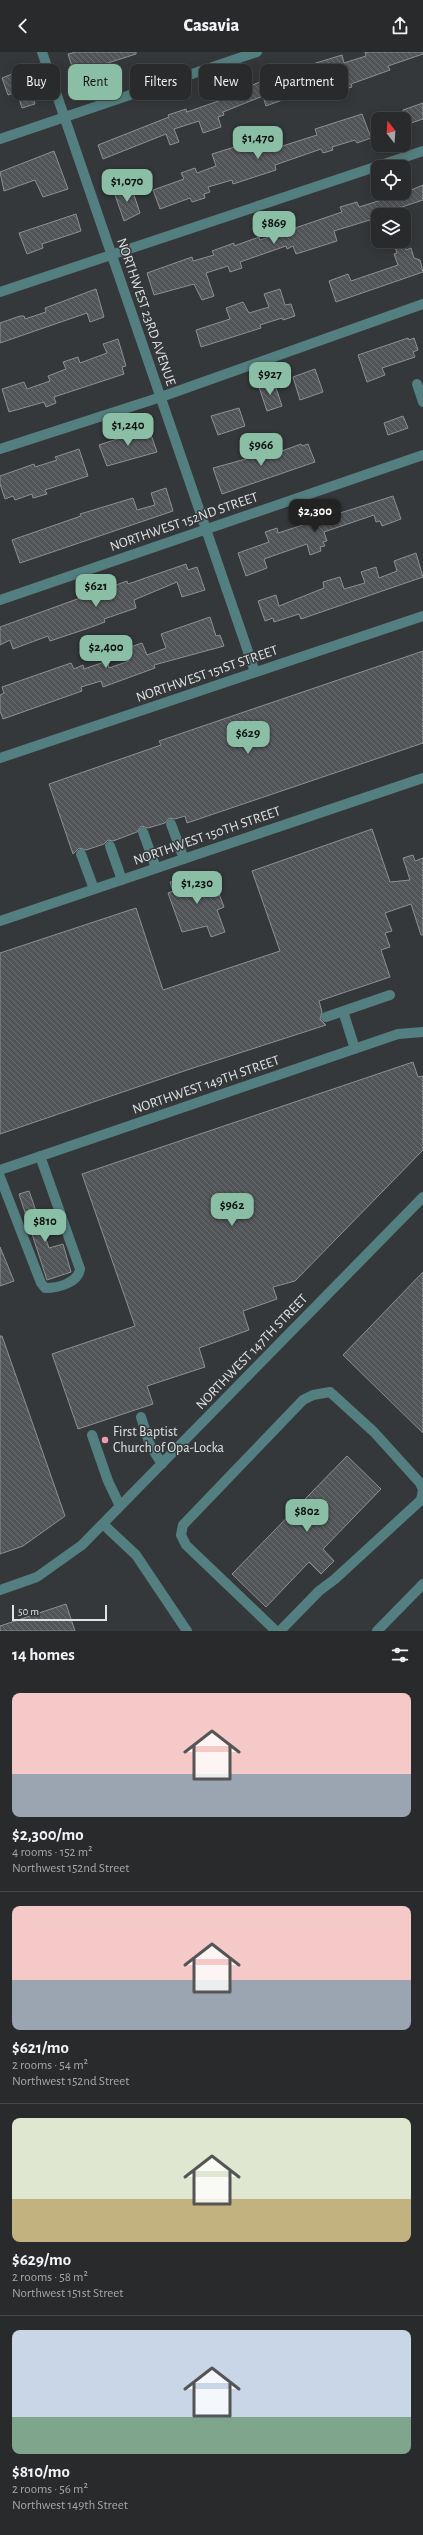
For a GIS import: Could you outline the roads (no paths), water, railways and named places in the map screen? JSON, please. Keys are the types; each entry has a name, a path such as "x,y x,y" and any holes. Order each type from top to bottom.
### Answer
{"street":[{"name":"NORTHWEST 23RD AVENUE","path":"42,52 255,672"},
{"path":"0,139 257,52"},
{"path":"0,292 111,253 423,151"},
{"path":"0,449 161,397 423,304"},
{"path":"418,384 423,402"},
{"name":"NORTHWEST 152ND STREET","path":"0,600 423,455"},
{"name":"NORTHWEST 151ST STREET","path":"0,758 423,616"},
{"name":"NORTHWEST 150TH STREET","path":"0,921 423,778"},
{"path":"171,824 184,859"},
{"path":"143,832 156,868"},
{"path":"110,846 122,880"},
{"path":"81,854 94,889"},
{"path":"326,1018 390,995"},
{"path":"343,1011 355,1049"},
{"name":"NORTHWEST 149TH STREET","path":"0,1170 398,1034 423,1032"},
{"path":"0,1177 41,1283 46,1288 50,1288 75,1280 79,1275 80,1269 40,1156"},
{"name":"NORTHWEST 147TH STREET","path":"0,1590 37,1577 82,1546 423,1197"},
{"path":"276,1631 186,1544 181,1535 183,1524 303,1400 313,1395 330,1392 374,1432 420,1483 423,1490 421,1500 335,1579 319,1591 280,1631"},
{"path":"141,1417 150,1445 162,1464"},
{"path":"92,1435 108,1482 120,1506"},
{"path":"103,1524 136,1555 186,1631"},
{"path":"377,1631 423,1584"}],"place":[{"name":"First Baptist Church of Opa-Locka","path":"105,1440"}]}
